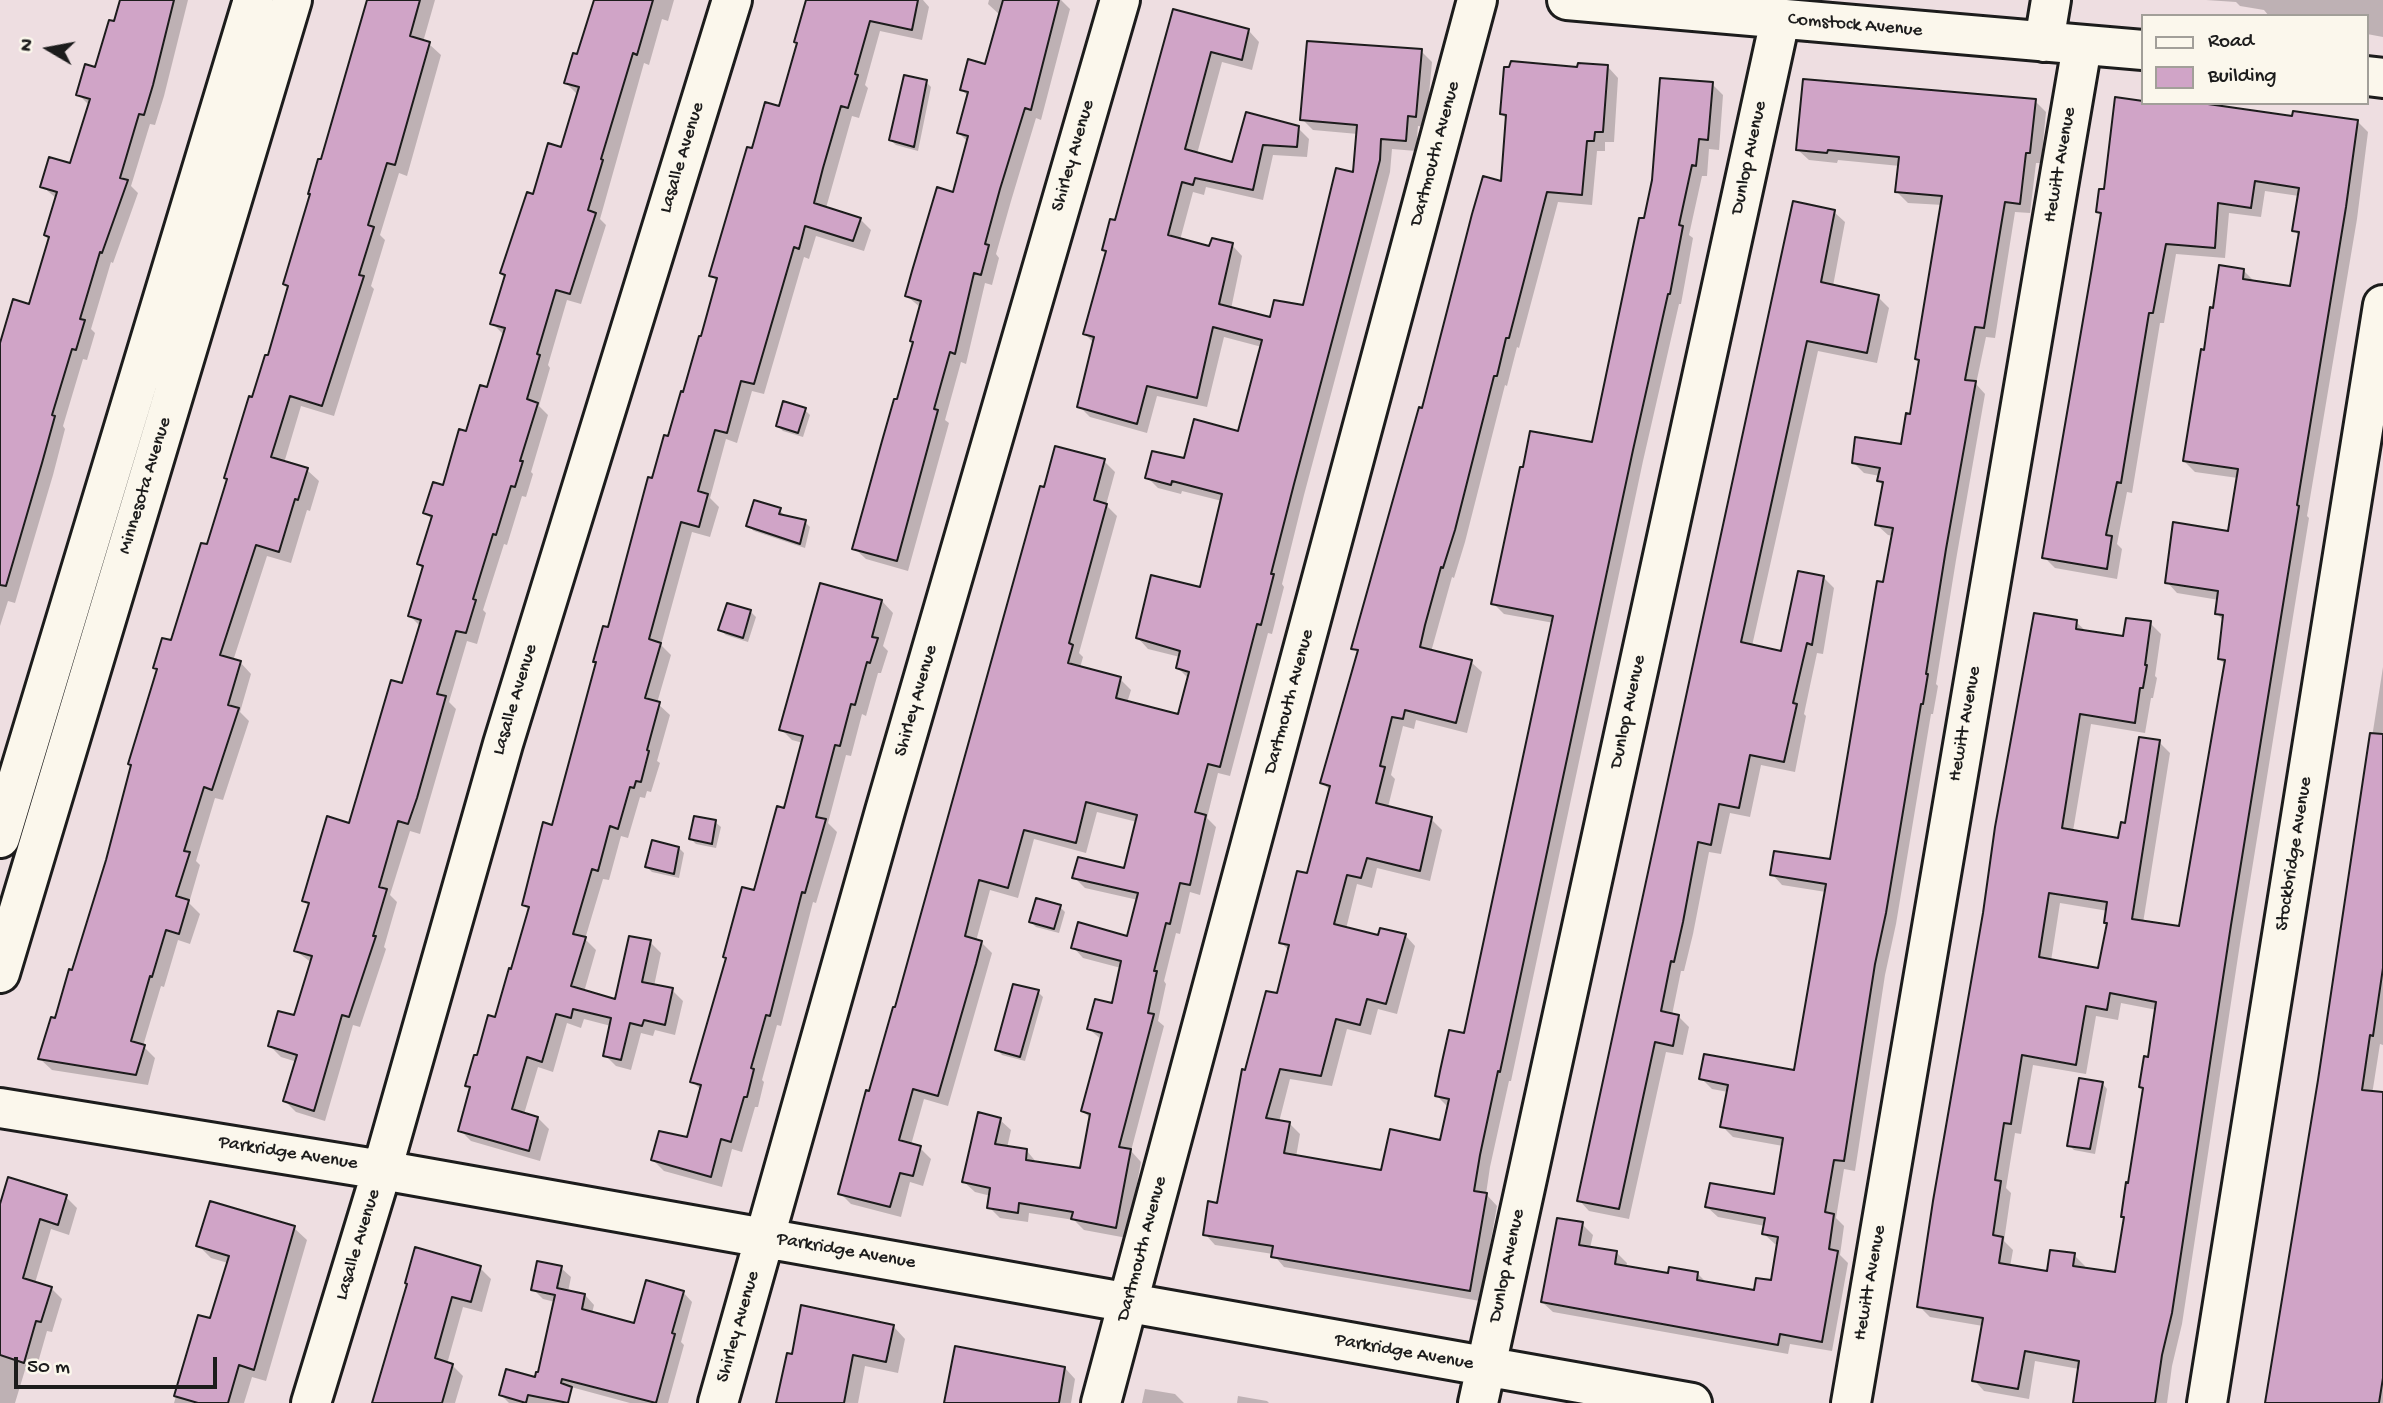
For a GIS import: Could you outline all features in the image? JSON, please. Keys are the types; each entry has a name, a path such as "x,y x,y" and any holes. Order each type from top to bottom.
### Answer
{"street":[{"name":"Minnesota Avenue","path":"0,838 253,0"},
{"name":"Minnesota Avenue","path":"0,973 292,0"},
{"name":"Lasalle Avenue","path":"312,1403 382,1170 503,744 732,0"},
{"name":"Shirley Avenue","path":"718,1403 885,811 1120,0"},
{"name":"Dartmouth Avenue","path":"1101,1403 1477,0"},
{"name":"Comstock Avenue","path":"1567,0 2142,50"},
{"path":"2044,42 2051,0"},
{"name":"Dunlop Avenue","path":"1482,1385 1780,20"},
{"name":"Hewitt Avenue","path":"1851,1403 2082,46"},
{"name":"Stockbridge Avenue","path":"2207,1403 2383,305"},
{"path":"120,445 156,456"},
{"name":"Parkridge Avenue","path":"0,1108 382,1170 1129,1303 1482,1385 1692,1403"}],"building":[{"path":"120,0 174,0 144,115 139,114 120,178 128,180 102,253 100,252 80,319 85,320 76,350 72,349 52,415 55,416 6,586 0,585 0,343 13,299 29,304 49,237 44,235 57,192 40,187 49,157 70,163 90,99 76,95 85,64 95,67 109,20 114,21"},
{"path":"367,0 420,0 410,36 430,42 395,165 387,163 368,225 374,227 359,275 364,276 322,406 290,396 271,457 308,468 298,500 295,499 279,552 256,545 220,655 241,661 228,705 239,708 212,790 204,787 184,851 190,852 176,896 189,900 179,934 166,930 152,977 150,976 131,1041 145,1045 136,1075 38,1059 51,1017 55,1018 69,969 72,970 106,860 131,765 128,764 157,669 153,668 162,638 171,640 201,543 207,544 249,396 252,397 265,355 268,355 288,286 283,284 308,194 318,159 321,159"},
{"path":"594,0 653,0 637,55 633,53 601,159 603,160 588,210 596,213 570,294 556,290 537,354 540,355 527,399 538,403 520,461 523,461 515,487 511,486 496,535 493,534 473,599 476,600 466,633 456,631 437,694 446,696 417,798 408,824 398,821 379,887 387,889 373,936 376,936 349,1017 342,1015 314,1111 283,1101 297,1055 268,1046 278,1011 294,1015 312,956 294,951 309,903 302,901 327,816 349,823 391,680 402,683 421,620 408,616 423,566 417,564 432,516 423,513 433,482 443,485 459,429 466,431 480,385 487,387 505,328 490,324 505,275 500,273 527,192 533,194 548,143 561,147 579,87 564,83 573,53 577,54"},
{"path":"806,0 918,0 912,30 870,21 848,108 841,106 823,168 814,203 861,218 853,241 805,226 799,249 794,247 754,384 741,381 727,433 715,430 698,491 708,494 699,527 681,522 649,639 661,643 645,698 660,702 641,782 636,781 634,788 630,787 618,829 610,826 598,871 592,869 573,934 586,937 571,986 615,999 629,936 651,940 642,982 673,988 665,1025 644,1020 642,1026 630,1023 621,1060 603,1056 611,1018 573,1009 571,1018 556,1014 542,1062 527,1057 512,1109 538,1117 529,1151 458,1131 470,1087 465,1086 488,1015 495,1017 509,968 511,969 529,907 522,905 543,822 552,825 596,662 593,662 603,626 608,627 648,477 652,478 664,435 668,436 701,336 717,278 709,276 747,147 752,148 765,102 779,106"},
{"path":"1003,0 1059,0 1031,110 1025,108 1000,189 985,244 989,245 981,275 974,273 955,354 950,352 934,409 938,410 897,561 852,549 894,399 897,399 913,342 910,341 921,301 905,296 912,271 937,187 953,192 968,136 957,133 968,92 960,90 968,59 985,64"},
{"path":"1173,9 1249,29 1242,60 1211,52 1185,149 1232,162 1246,112 1299,126 1297,147 1263,145 1253,190 1195,178 1193,185 1182,182 1168,235 1209,246 1212,238 1233,243 1219,304 1270,317 1274,300 1303,305 1336,168 1353,172 1357,125 1300,120 1307,41 1422,49 1416,117 1408,116 1406,141 1381,139 1380,160 1294,484 1261,625 1257,624 1220,767 1208,764 1195,812 1206,815 1190,885 1180,883 1170,924 1166,923 1154,971 1157,971 1148,1013 1154,1014 1119,1147 1131,1149 1116,1228 1071,1219 1073,1212 1019,1203 1018,1213 987,1208 990,1188 962,1182 978,1112 1001,1118 995,1144 1027,1149 1026,1160 1080,1168 1090,1114 1081,1111 1102,1033 1087,1029 1095,999 1112,1003 1121,961 1071,948 1078,922 1127,936 1138,893 1072,878 1078,857 1124,868 1137,815 1086,802 1076,843 1024,830 1008,888 979,880 965,936 982,941 938,1096 913,1089 899,1140 921,1146 913,1176 900,1173 890,1207 838,1194 866,1090 869,1091 895,1007 1040,486 1044,487 1055,446 1105,459 1094,500 1107,504 1069,643 1073,645 1068,663 1121,677 1116,698 1178,714 1189,672 1176,668 1180,651 1136,638 1151,575 1200,587 1222,494 1172,481 1171,485 1145,478 1152,451 1184,458 1194,419 1238,431 1262,340 1213,327 1197,398 1147,386 1137,424 1077,407 1094,337 1083,334 1106,251 1102,250 1110,219 1115,220"},
{"path":"1511,61 1577,67 1578,63 1608,65 1603,132 1595,132 1594,141 1587,141 1582,195 1547,192 1509,338 1506,338 1497,376 1494,376 1455,530 1443,568 1441,567 1425,625 1420,647 1472,660 1456,723 1405,710 1403,719 1392,717 1380,766 1385,767 1376,803 1432,817 1420,871 1367,858 1361,878 1347,875 1334,924 1378,935 1380,928 1406,934 1386,1004 1367,999 1360,1025 1336,1019 1321,1076 1280,1069 1266,1118 1290,1122 1284,1153 1381,1170 1390,1129 1440,1140 1449,1099 1435,1096 1440,1071 1449,1030 1464,1033 1553,616 1491,604 1520,467 1523,467 1530,431 1592,442 1639,218 1644,218 1652,180 1660,78 1713,82 1708,140 1699,139 1696,166 1692,165 1679,225 1683,226 1670,294 1633,450 1480,1155 1474,1191 1487,1193 1470,1291 1271,1257 1273,1246 1203,1235 1208,1201 1217,1203 1242,1069 1245,1070 1266,991 1277,993 1289,945 1279,943 1297,871 1307,873 1330,786 1320,783 1358,650 1351,649 1419,407 1422,408 1472,214 1483,176 1501,181 1506,115 1500,114 1504,67 1509,67"},
{"path":"904,75 927,80 914,147 889,140"},
{"path":"1803,79 2036,99 2030,153 2026,153 2020,204 2005,202 1984,328 1975,327 1965,380 1976,381 1946,549 1923,704 1875,964 1844,1161 1834,1160 1825,1212 1834,1214 1829,1249 1838,1251 1822,1342 1780,1334 1778,1345 1541,1302 1557,1218 1583,1222 1579,1245 1617,1251 1615,1264 1668,1273 1669,1267 1698,1272 1697,1280 1754,1290 1756,1278 1771,1280 1778,1237 1762,1234 1765,1218 1705,1207 1710,1183 1774,1194 1783,1138 1720,1127 1728,1085 1699,1079 1704,1054 1794,1070 1826,884 1770,875 1774,851 1830,859 1877,581 1883,582 1893,528 1875,525 1883,482 1877,481 1880,468 1852,463 1855,437 1901,444 1906,413 1910,414 1919,360 1915,359 1942,196 1895,192 1899,157 1828,150 1827,153 1796,150"},
{"path":"2115,97 2142,101 2142,105 2215,105 2292,116 2293,111 2358,120 2172,1313 2155,1403 2073,1403 2079,1361 2025,1351 2018,1389 1972,1381 1983,1318 1917,1307 1995,827 2034,613 2077,620 2076,629 2123,636 2126,618 2151,621 2147,665 2143,688 2140,688 2135,723 2080,714 2062,828 2118,838 2121,822 2125,823 2139,737 2160,740 2132,919 2179,926 2225,660 2218,659 2223,615 2215,614 2218,591 2165,583 2173,522 2228,531 2238,469 2183,461 2201,349 2204,350 2219,265 2244,269 2243,279 2290,286 2299,232 2292,231 2299,188 2255,181 2251,208 2218,203 2215,248 2166,244 2153,313 2149,313 2121,483 2117,482 2106,535 2112,536 2107,569 2042,558 2101,213 2096,212 2099,189 2104,189","holes":["2049,893 2107,902 2104,923 2107,923 2098,968 2039,957","2110,993 2156,1002 2148,1057 2144,1056 2139,1087 2143,1088 2128,1183 2126,1182 2121,1217 2124,1217 2115,1272 2073,1266 2075,1253 2050,1250 2047,1271 1999,1263 2003,1237 1993,1235 2001,1181 1995,1180 2004,1123 2011,1124 2022,1055 2076,1065 2086,1006 2107,1010"]},
{"path":"1793,201 1835,210 1821,282 1879,295 1867,353 1807,341 1741,642 1781,651 1798,571 1824,576 1812,645 1807,643 1793,703 1797,704 1784,762 1750,755 1739,808 1719,804 1711,845 1698,842 1683,922 1674,962 1671,961 1661,1011 1679,1015 1673,1046 1655,1042 1619,1209 1577,1201"},
{"path":"783,401 806,408 798,433 776,426"},
{"path":"754,500 781,508 779,514 806,520 800,544 746,526"},
{"path":"820,583 882,600 872,637 878,638 870,663 867,662 855,705 851,704 840,746 835,745 816,817 826,819 805,893 802,892 770,1016 766,1015 751,1068 754,1069 747,1097 744,1097 731,1142 721,1139 711,1177 651,1160 659,1131 687,1137 701,1085 690,1082 726,958 723,957 742,887 754,890 777,806 784,808 803,736 779,730"},
{"path":"727,603 751,610 743,638 718,630"},
{"path":"2370,733 2383,734 2383,968 2362,1090 2383,1092 2383,1378 2379,1403 2265,1403 2318,1080"},
{"path":"694,816 716,820 712,844 689,839"},
{"path":"652,840 679,847 674,874 645,867"},
{"path":"1036,898 1061,905 1054,929 1029,922"},
{"path":"1013,984 1039,990 1020,1057 995,1050"},
{"path":"2079,1078 2103,1082 2090,1149 2067,1146"},
{"path":"8,1177 67,1195 58,1225 40,1219 23,1278 52,1287 41,1322 36,1321 24,1363 0,1355 0,1204"},
{"path":"210,1201 295,1226 254,1370 239,1365 228,1403 198,1403 174,1396 198,1315 210,1318 229,1256 196,1246"},
{"path":"415,1247 481,1266 471,1302 452,1297 435,1358 453,1364 442,1403 372,1403 407,1284 405,1283"},
{"path":"537,1261 562,1266 557,1288 585,1294 582,1309 634,1323 646,1280 684,1291 656,1403 562,1379 561,1383 572,1387 568,1403 528,1395 526,1403 499,1395 506,1369 535,1377 538,1372 555,1295 531,1290"},
{"path":"801,1305 894,1325 886,1362 853,1355 844,1403 776,1403 787,1353 792,1354"},
{"path":"955,1346 1065,1367 1059,1403 944,1403"}]}
